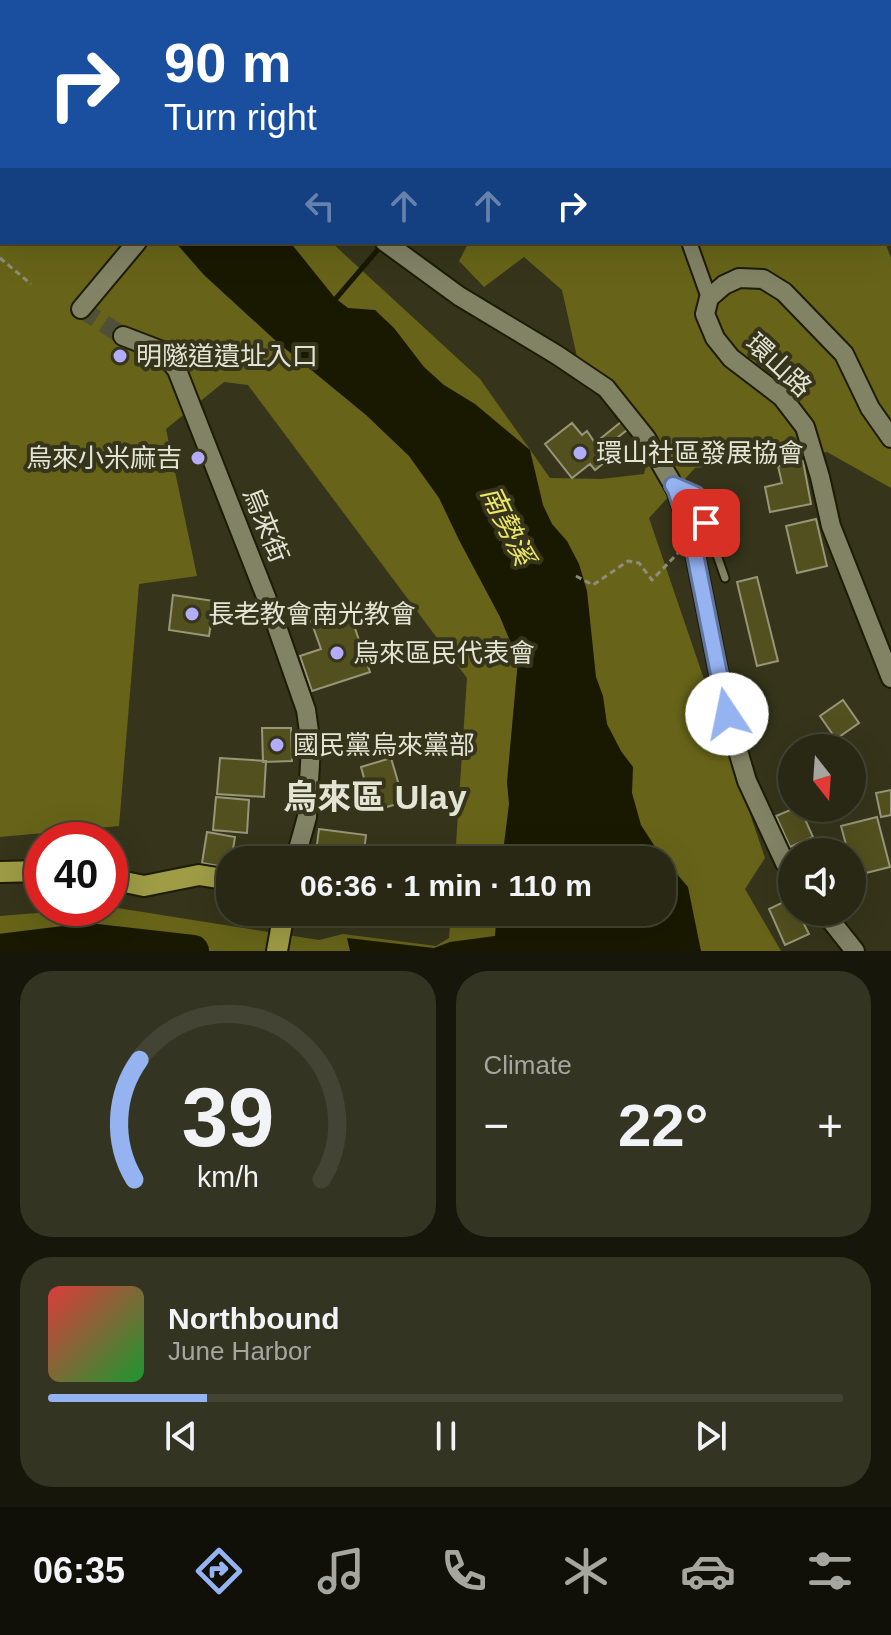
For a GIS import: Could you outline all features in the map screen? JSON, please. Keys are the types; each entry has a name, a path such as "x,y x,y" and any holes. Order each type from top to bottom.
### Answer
{"main road":[{"path":"0,872 24,871"},
{"path":"128,883 144,886 199,875 216,878"}],"street":[{"path":"81,309 135,244"},
{"path":"388,244 459,296 606,388 646,438 676,490 692,539 727,714 747,781 778,848"},
{"path":"690,244 709,298"},
{"name":"環山路","path":"891,438 870,408 844,354 784,292 763,279 739,278 724,285 709,298 705,314 715,338 731,358 782,397 805,427 831,526 891,678"},
{"name":"烏來街","path":"123,336 162,351 177,370 270,607 306,710 311,746 307,817 299,846"},
{"path":"835,926 855,951"}],"lane":[{"path":"673,485 696,495 725,578"}],"path":[{"path":"0,258 31,284"},
{"path":"576,576 593,585 628,561 639,563 652,580 692,539"},
{"path":"211,628 270,607"}],"shaded area":[{"path":"0,244 333,244 480,379 550,478 601,479 644,474 653,439 580,370 562,290 524,257 484,287 459,261 468,244 886,244 891,258 891,488 827,452 695,468 649,518 765,858 745,889 781,951 0,951 0,916 24,914 24,926 128,926 128,910 319,940 343,934 436,946 449,938 450,926 676,926 676,846 456,846 467,678 248,385 224,382 166,429 197,576 139,584 119,822 24,822 24,835 0,837"}],"water":[{"name":"南勢溪","path":"177,244 292,244 335,298 348,308 375,310 394,328 424,367 530,450 543,505 579,564 587,591 596,677 603,696 607,724 633,767 632,793 641,825 654,846 504,846 518,660 500,617 439,498 409,456 366,415 276,341 204,275"},
{"path":"676,873 688,887 701,951 350,951 347,938 434,948 450,942 495,936 496,926 676,926"}],"building":[{"name":"環山社區發展協會","path":"621,422 627,430 603,449 610,458 595,470 590,464 572,478 545,444 572,423 582,435 587,431 595,443"},
{"path":"803,461 811,504 770,512 765,487 782,483 778,466"},
{"path":"816,519 827,566 797,573 786,526"},
{"path":"757,577 778,661 757,666 737,582"},
{"name":"長老教會南光教會","path":"173,595 214,601 209,636 169,630"},
{"name":"烏來區民代表會","path":"348,608 370,672 312,691 300,656 321,649 311,621"},
{"path":"843,700 859,723 843,734 833,734 820,716"},
{"name":"國民黨烏來黨部","path":"262,728 291,728 292,761 263,762"},
{"path":"220,758 266,761 264,797 217,794"},
{"path":"391,758 404,802 373,811 361,767"},
{"path":"891,790 891,815 881,817 876,793"},
{"path":"216,797 249,800 247,833 213,830"},
{"path":"877,817 890,867 866,873 866,838 844,838 841,826"},
{"path":"779,822 806,822 813,837 811,838 786,838"},
{"path":"319,829 366,835 365,846 317,846"},
{"path":"207,832 235,837 234,846 216,846 216,866 202,863"},
{"path":"778,905 778,926 805,926 809,934 785,945 769,909"}],"waterway":[{"path":"333,302 381,246"},
{"path":"0,950 87,939 193,951"}],"tunnel":[{"path":"81,309 123,336"}],"place":[{"name":"明隧道遺址入口","path":"120,356"},
{"name":"環山社區發展協會","path":"580,453"},
{"name":"烏來小米麻吉","path":"198,458"},
{"name":"長老教會南光教會","path":"192,614"},
{"name":"烏來區民代表會","path":"337,653"},
{"name":"國民黨烏來黨部","path":"277,745"}],"district":[{"name":"烏來區 Ulay","path":"375,797"}],"route":[{"path":"706,523 696,495 673,485 692,539 727,714"}]}
